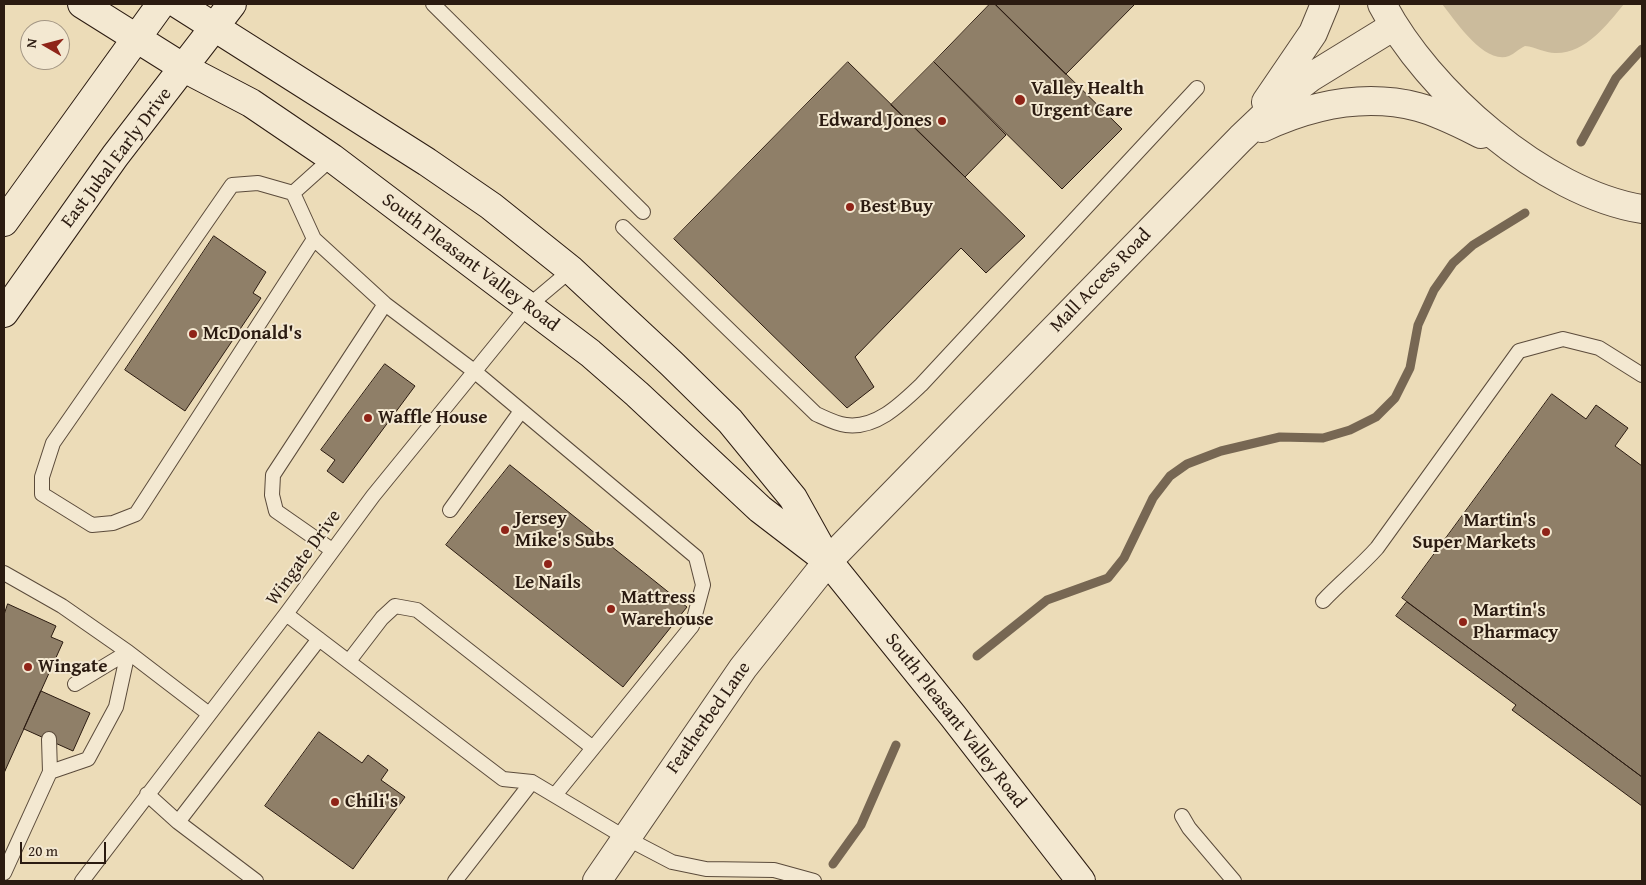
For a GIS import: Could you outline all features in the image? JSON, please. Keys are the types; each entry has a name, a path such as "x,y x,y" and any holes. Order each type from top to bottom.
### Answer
{"main road":[{"name":"South Pleasant Valley Road","path":"82,4 184,68 251,104 332,158 590,354 637,394 760,509 828,561"},
{"path":"4,222 161,4"},
{"name":"South Pleasant Valley Road","path":"178,4 216,26 491,206 571,270 730,421 793,498 828,561 953,716 1082,881"},
{"name":"East Jubal Early Drive","path":"4,313 115,156 232,4"},
{"path":"1240,138 1313,33 1325,4"},
{"name":"Mall Access Road","path":"828,561 1240,138 1280,101 1388,15 1444,88 1474,118 1513,149 1553,175 1579,188 1610,200 1642,209"},
{"path":"1240,138 1293,113 1353,101 1380,102 1420,108 1513,149"},
{"name":"Featherbed Lane","path":"597,881 743,668 828,561"}],"lane":[{"path":"433,4 642,212"},
{"path":"623,227 816,414 846,425 860,424 878,418 897,407 921,385 1197,88"},
{"path":"293,194 332,158"},
{"path":"314,238 136,514 113,523 92,525 42,494 42,477 54,443 232,185 258,183 293,194 314,238 385,304 474,371 696,558 703,586 692,626 555,795"},
{"name":"Wingate Drive","path":"82,881 286,614 332,550 474,371 527,307 571,270"},
{"path":"332,550 276,511 272,495 273,475 385,304"},
{"path":"1323,601 1345,578 1359,568 1377,548 1519,351 1563,339 1599,348 1642,375"},
{"path":"450,510 522,411"},
{"path":"4,574 62,606 128,652 209,714"},
{"path":"348,661 382,618 395,606 417,610 593,748"},
{"path":"286,614 503,779 532,782 626,838 672,862 686,866 725,870 774,870 814,881"},
{"path":"178,822 319,639"},
{"path":"75,684 128,652"},
{"path":"50,772 88,758 116,707 128,652"},
{"path":"4,873 50,772 49,739"},
{"path":"455,881 532,782"},
{"path":"147,794 178,822 256,881"},
{"path":"1182,816 1189,828 1234,881"}],"shaded area":[{"path":"1442,4 1624,4 1603,29 1576,49 1555,53 1525,46 1509,56 1499,57 1480,48 1462,30"}],"building":[{"path":"990,4 995,4 1122,129 1062,189 934,62"},
{"path":"995,4 1135,4 1066,74"},
{"name":"Best Buy","path":"848,62 1025,236 986,273 961,248 855,357 874,387 847,408 674,239"},
{"path":"934,62 1006,135 965,177 891,105"},
{"name":"McDonald's","path":"214,236 266,272 253,293 261,298 185,411 125,370"},
{"name":"Waffle House","path":"385,364 415,386 343,483 327,471 335,460 321,450"},
{"name":"Martin's Super Markets","path":"1552,394 1586,419 1596,405 1628,428 1615,446 1642,466 1642,777 1402,598"},
{"path":"510,465 687,607 623,687 446,545"},
{"path":"1407,602 1642,777 1642,806 1512,710 1516,705 1396,616"},
{"name":"Wingate","path":"8,604 56,626 51,637 63,642 4,773 4,615"},
{"path":"41,691 90,713 73,751 24,729"},
{"name":"Chili's","path":"319,732 362,763 368,755 388,770 381,780 405,797 353,869 265,806"}],"waterway":[{"path":"1581,142 1616,78 1642,49"},
{"path":"977,656 1047,600 1108,578 1124,558 1153,498 1170,476 1187,464 1221,451 1280,437 1323,438 1350,430 1376,417 1395,398 1410,368 1418,325 1434,290 1453,263 1473,245 1525,213"},
{"path":"833,864 861,825 896,745"}],"place":[{"name":"Valley Health Urgent Care","path":"1020,100"},
{"name":"Edward Jones","path":"942,121"},
{"name":"Best Buy","path":"850,207"},
{"name":"McDonald's","path":"193,334"},
{"name":"Waffle House","path":"368,418"},
{"name":"Jersey Mike's Subs","path":"505,530"},
{"name":"Martin's Super Markets","path":"1546,532"},
{"name":"Le Nails","path":"548,564"},
{"name":"Mattress Warehouse","path":"611,609"},
{"name":"Martin's Pharmacy","path":"1463,622"},
{"name":"Wingate","path":"28,667"},
{"name":"Chili's","path":"335,802"}]}
